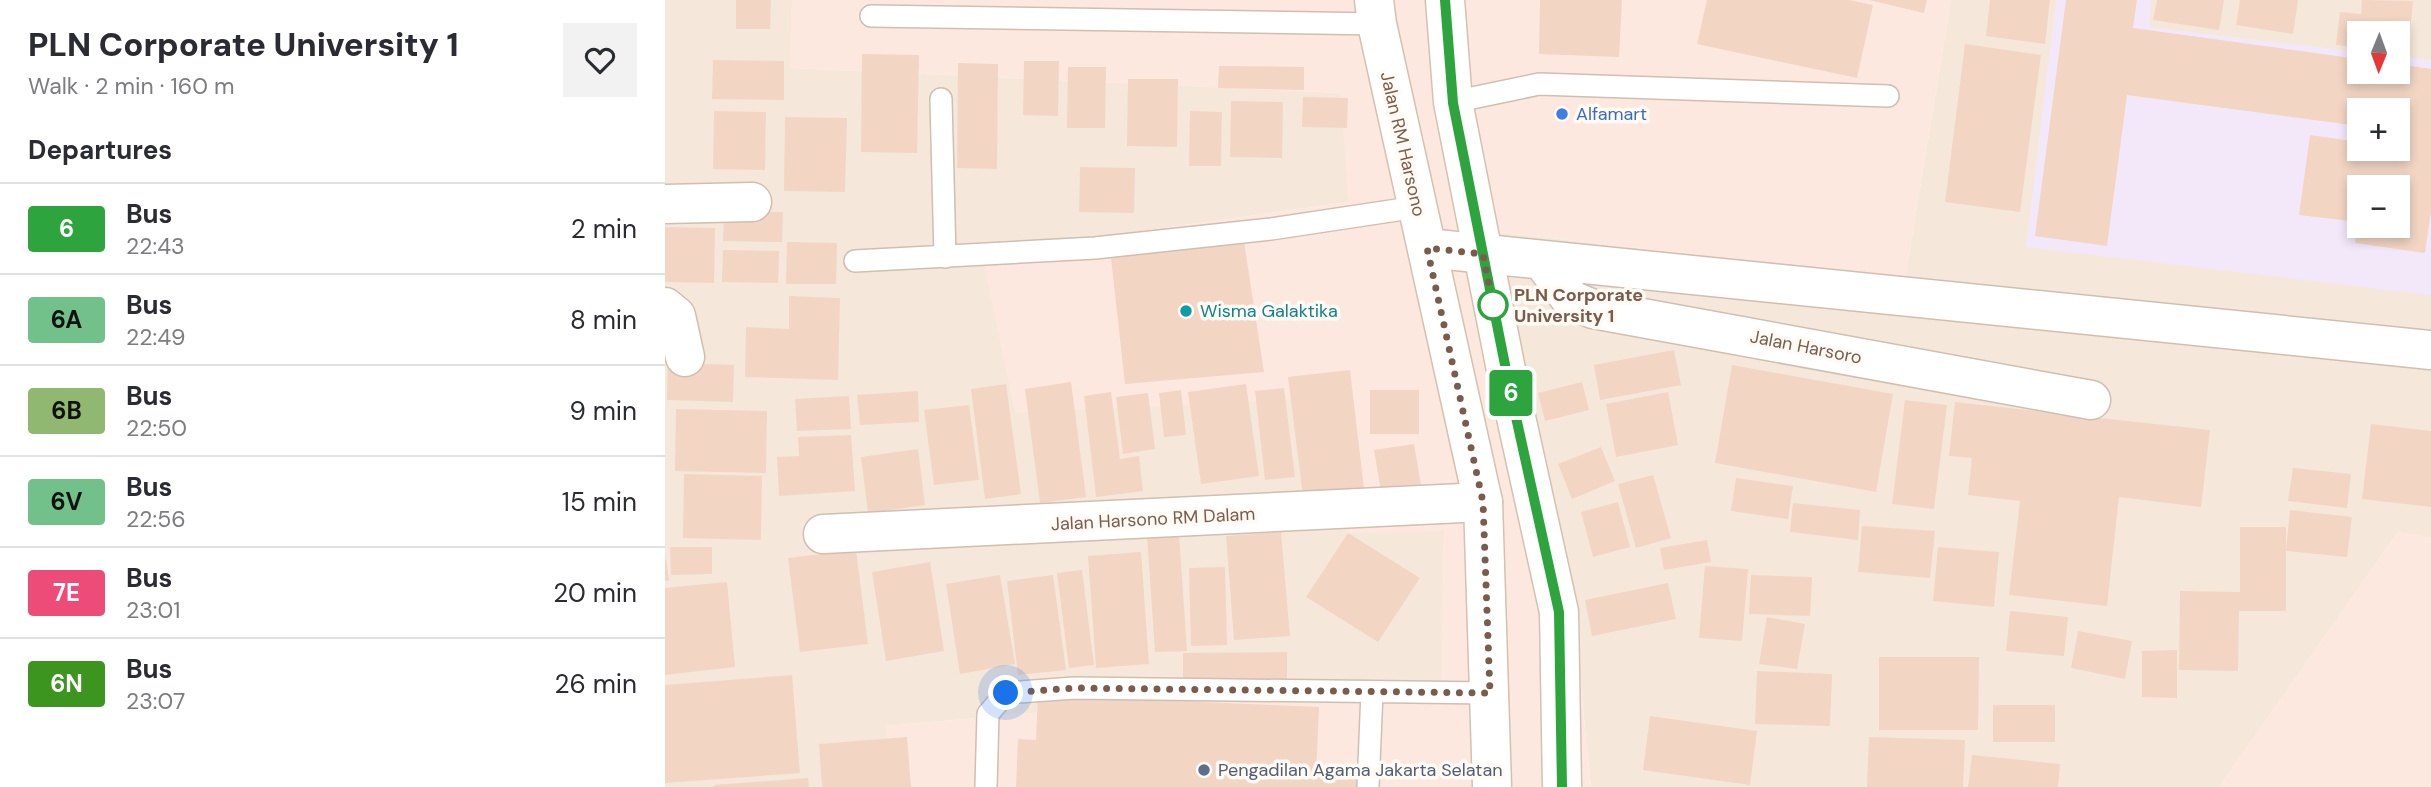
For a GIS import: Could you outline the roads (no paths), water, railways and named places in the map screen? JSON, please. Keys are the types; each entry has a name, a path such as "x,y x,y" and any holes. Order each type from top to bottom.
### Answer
{"street":[{"path":"1445,0 1453,103 1559,612 1562,787"},
{"name":"Jalan RM Harsono","path":"1375,12 1483,502 1492,787"},
{"path":"665,204 752,202"},
{"path":"1427,248 2431,350"},
{"name":"Jalan Harsoro","path":"1542,260 1571,300 1593,309 2091,400"},
{"path":"665,307 676,316 685,357"},
{"name":"Jalan Harsono RM Dalam","path":"823,534 1483,502"}],"lane":[{"path":"871,16 1375,12"},
{"path":"1453,103 1539,84 1888,96"},
{"path":"941,99 946,257"},
{"path":"855,261 1108,247 1271,229 1416,206"},
{"path":"986,787 988,714 1006,693 1074,688 1490,693"},
{"path":"1368,787 1372,692"}],"place":[{"name":"Alfamart","path":"1562,114"},
{"name":"PLN Corporate University 1","path":"1493,305"},
{"name":"Wisma Galaktika","path":"1186,311"},
{"name":"Pengadilan Agama Jakarta Selatan","path":"1204,770"}]}
